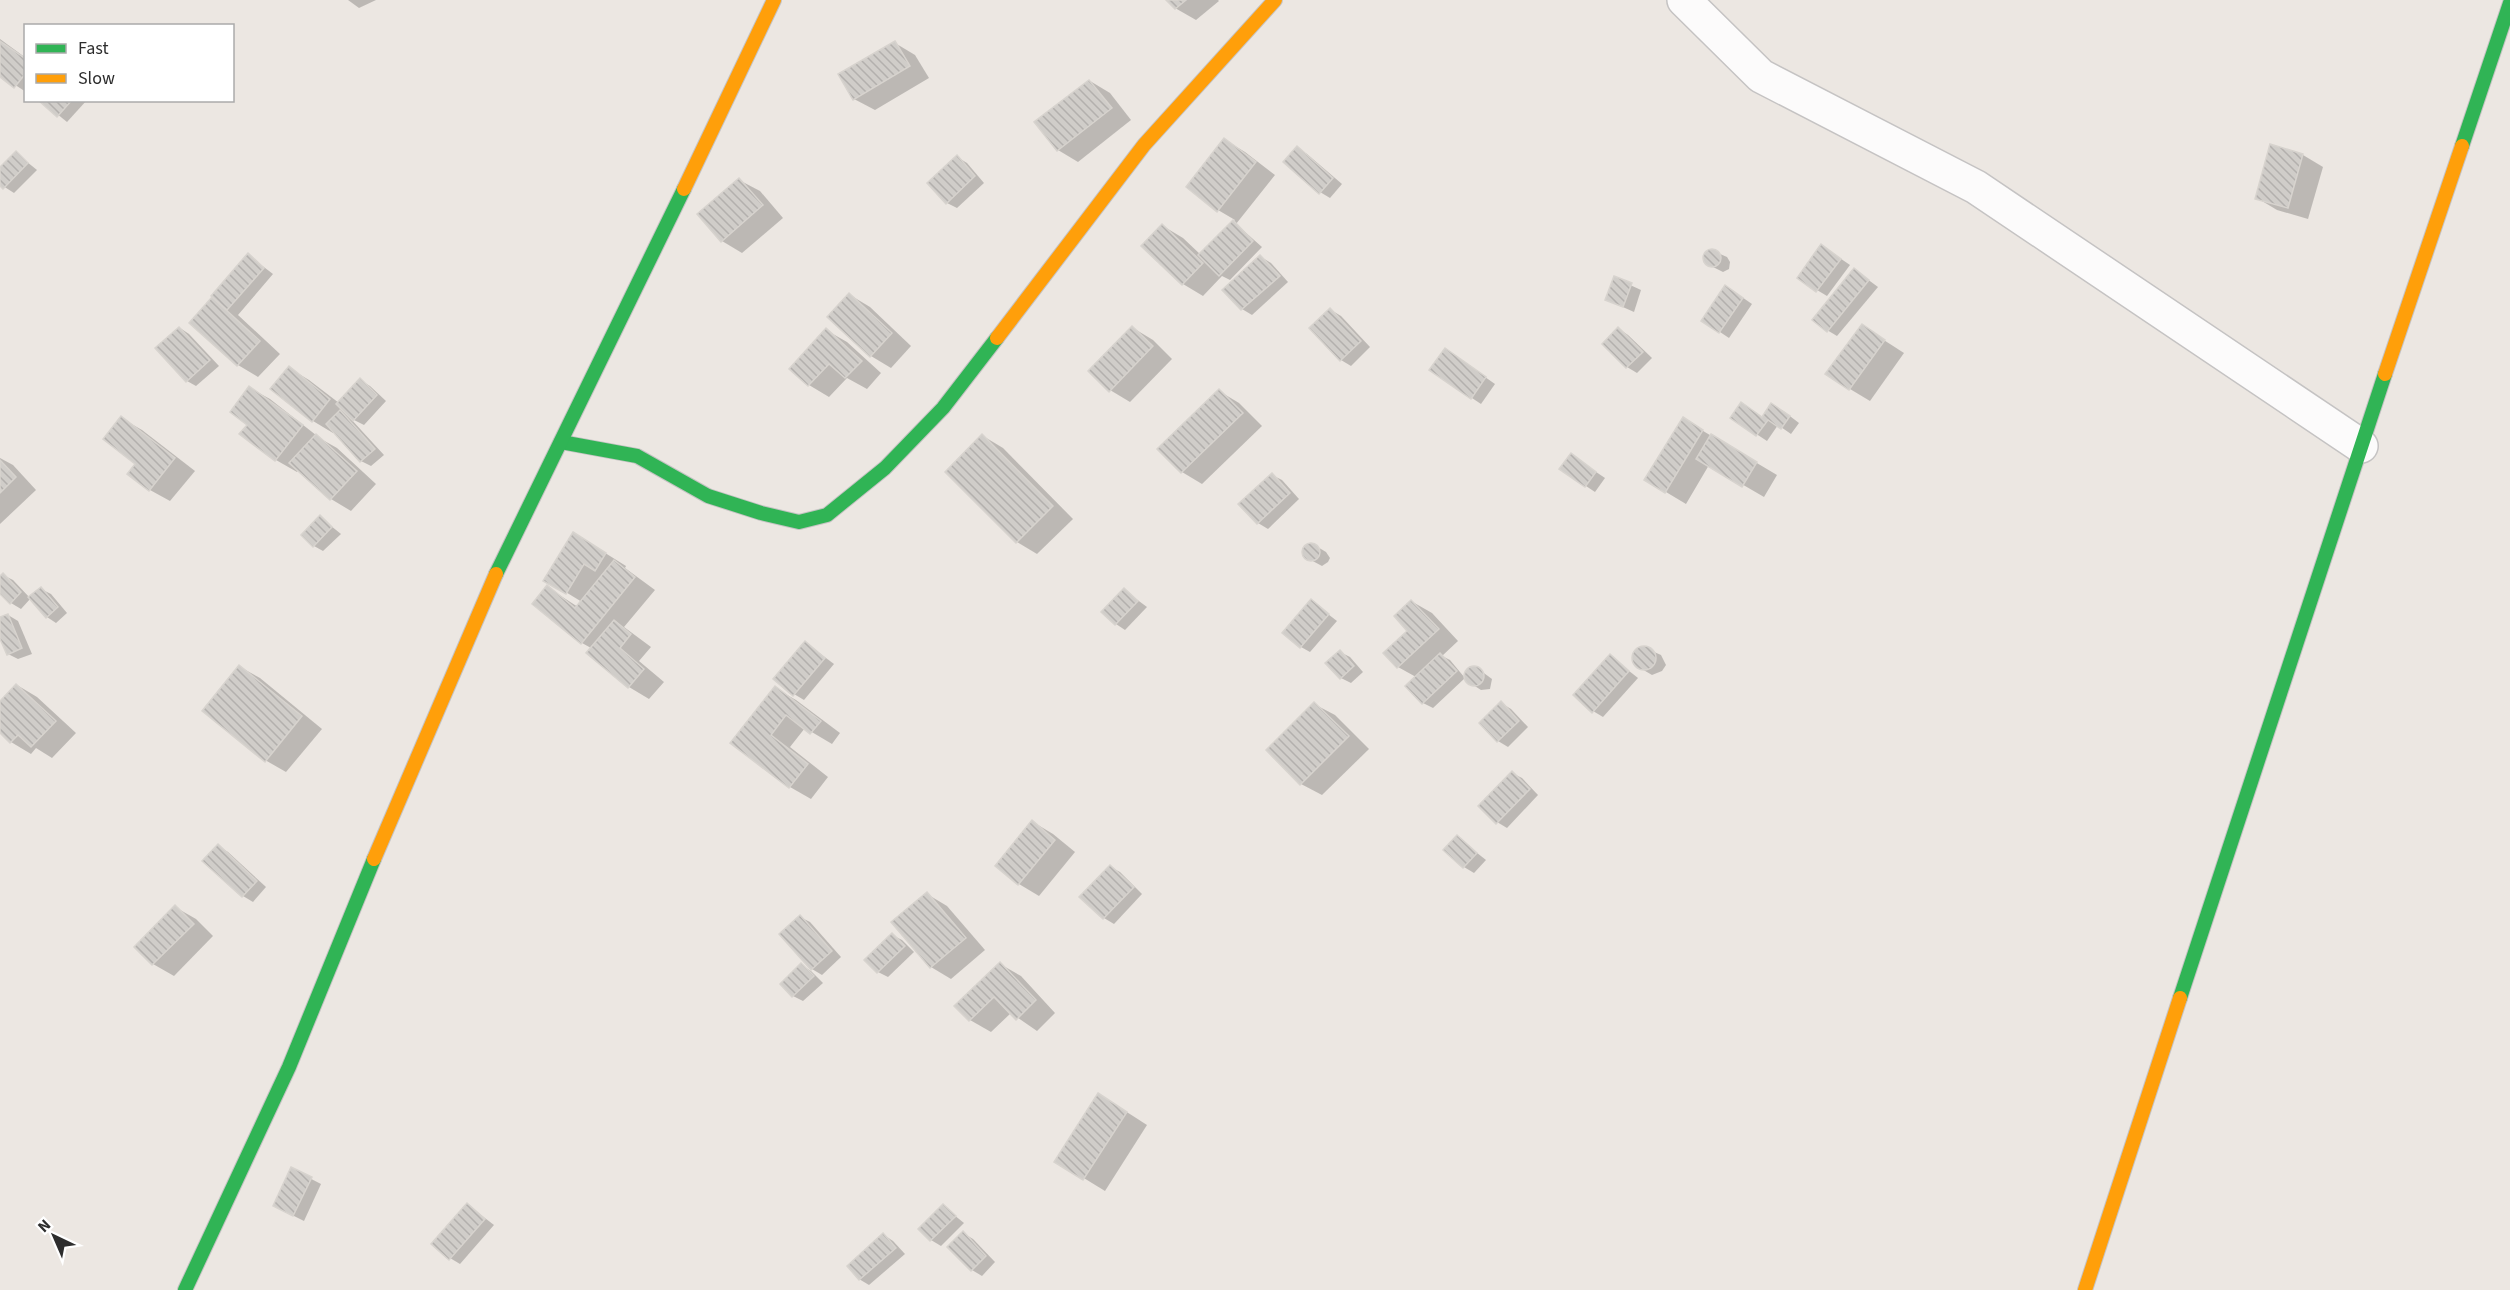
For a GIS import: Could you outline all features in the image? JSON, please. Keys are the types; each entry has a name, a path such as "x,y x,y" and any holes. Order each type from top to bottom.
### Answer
{"street":[{"path":"185,1290 289,1067 365,880 475,622 774,0"},
{"path":"561,442 637,456 708,496 761,513 799,522 827,515 885,468 943,408 1144,146 1275,0"},
{"path":"1684,0 1761,75 1976,187 2361,446"},
{"path":"2085,1290 2361,446 2510,3"}],"building":[{"path":"1166,0 1186,0 1175,9"},
{"path":"0,41 24,58 24,76 14,88 0,77"},
{"path":"895,41 910,66 853,100 838,74"},
{"path":"1089,80 1112,108 1057,151 1034,122"},
{"path":"40,102 70,102 57,117"},
{"path":"1224,138 1256,162 1217,212 1186,187"},
{"path":"2270,144 2303,154 2288,208 2255,199"},
{"path":"1297,146 1333,178 1319,194 1283,162"},
{"path":"16,151 28,163 3,189 0,186 0,167"},
{"path":"957,155 975,176 946,204 927,183"},
{"path":"739,178 763,205 721,242 697,214"},
{"path":"1233,220 1253,241 1219,276 1198,255"},
{"path":"1162,224 1203,263 1182,285 1141,246"},
{"path":"1821,244 1841,259 1816,292 1797,278"},
{"path":"1708,249 1716,249 1721,254 1719,265 1708,267 1703,262 1703,254"},
{"path":"248,253 264,268 227,310 211,296"},
{"path":"1260,255 1280,276 1241,310 1222,290"},
{"path":"1854,268 1869,280 1827,332 1812,320"},
{"path":"1614,276 1632,283 1623,307 1605,300"},
{"path":"1725,285 1743,298 1719,333 1701,321"},
{"path":"849,293 892,333 870,357 827,317"},
{"path":"212,297 260,341 237,366 189,323"},
{"path":"1330,308 1361,341 1340,361 1309,328"},
{"path":"1862,324 1885,340 1849,390 1825,374"},
{"path":"1132,326 1153,346 1109,392 1088,371"},
{"path":"179,327 210,360 186,382 155,348"},
{"path":"1618,327 1643,352 1626,368 1602,344"},
{"path":"826,328 862,361 845,378 829,364 808,386 789,369"},
{"path":"1445,348 1486,377 1471,399 1429,370"},
{"path":"289,366 330,399 312,422 270,389"},
{"path":"360,378 377,395 353,421 336,404"},
{"path":"249,386 303,425 275,461 239,434 247,425 230,412"},
{"path":"1219,389 1243,413 1181,473 1157,449"},
{"path":"1741,402 1762,417 1771,403 1790,416 1781,429 1768,420 1756,436 1730,418"},
{"path":"340,410 375,449 360,462 326,424"},
{"path":"121,416 175,458 149,491 127,474 135,464 103,439"},
{"path":"1683,417 1703,430 1665,493 1644,480"},
{"path":"316,434 357,471 330,500 289,463"},
{"path":"982,434 1053,506 1016,543 945,472"},
{"path":"1711,434 1757,462 1742,487 1696,459"},
{"path":"1571,453 1596,472 1585,487 1559,469"},
{"path":"0,460 16,477 0,493"},
{"path":"1272,473 1290,493 1257,524 1238,504"},
{"path":"320,515 332,527 313,547 301,535"},
{"path":"573,532 606,553 595,571 584,564 566,594 543,581"},
{"path":"1311,543 1317,546 1320,552 1317,558 1311,561 1305,558 1302,552 1305,546"},
{"path":"614,560 635,577 581,644 532,604 547,585 575,608"},
{"path":"3,573 21,592 10,604 0,594 0,576"},
{"path":"41,587 58,607 46,618 28,597"},
{"path":"1124,588 1138,601 1115,625 1101,612"},
{"path":"1311,599 1329,614 1300,648 1282,633"},
{"path":"1411,600 1439,629 1397,668 1383,653 1407,631 1394,616"},
{"path":"8,614 22,648 7,655 0,639 0,617"},
{"path":"614,620 631,634 620,648 644,669 628,688 586,653"},
{"path":"805,641 825,658 793,696 773,679"},
{"path":"1644,646 1653,649 1656,658 1653,667 1644,670 1635,667 1632,658 1635,649"},
{"path":"1340,650 1354,666 1340,679 1325,663"},
{"path":"1440,653 1457,671 1422,704 1405,686"},
{"path":"1610,654 1629,671 1592,713 1573,695"},
{"path":"239,665 302,716 265,762 202,711"},
{"path":"1474,666 1481,669 1484,676 1481,683 1474,686 1467,683 1464,676 1467,669"},
{"path":"16,684 56,721 31,747 18,735 10,743 0,733 0,701"},
{"path":"775,686 821,721 810,734 786,715 771,735 808,764 789,788 730,743"},
{"path":"1501,701 1519,721 1497,742 1479,723"},
{"path":"1314,702 1349,736 1300,785 1266,750"},
{"path":"1512,771 1530,789 1496,824 1478,806"},
{"path":"1032,820 1055,840 1018,885 995,866"},
{"path":"1457,835 1477,853 1463,868 1443,850"},
{"path":"218,844 257,881 242,897 202,861"},
{"path":"1110,865 1134,887 1103,919 1079,897"},
{"path":"927,892 966,938 930,968 891,922"},
{"path":"175,905 194,924 152,965 134,947"},
{"path":"800,915 832,951 811,970 779,934"},
{"path":"892,933 905,946 877,973 864,960"},
{"path":"1000,962 1036,1000 1016,1020 994,997 969,1021 954,1006"},
{"path":"801,963 814,976 792,997 780,984"},
{"path":"1098,1093 1127,1112 1083,1180 1054,1162"},
{"path":"291,1167 312,1177 293,1216 273,1206"},
{"path":"467,1203 485,1219 449,1260 431,1244"},
{"path":"943,1204 956,1216 930,1241 918,1229"},
{"path":"963,1231 986,1256 971,1271 947,1247"},
{"path":"883,1233 896,1248 859,1280 847,1266"}],"traffic: fast":[{"path":"2462,146 2510,3"},
{"path":"496,574 684,189"},
{"path":"561,442 637,456 708,496 799,522 827,515 885,468 943,408 997,338"},
{"path":"2180,998 2385,374"},
{"path":"185,1290 289,1067 374,859"}],"traffic: slow":[{"path":"684,189 774,0"},
{"path":"997,338 1144,145 1275,0"},
{"path":"2385,374 2462,146"},
{"path":"374,859 496,574"},
{"path":"2085,1290 2180,998"}]}
